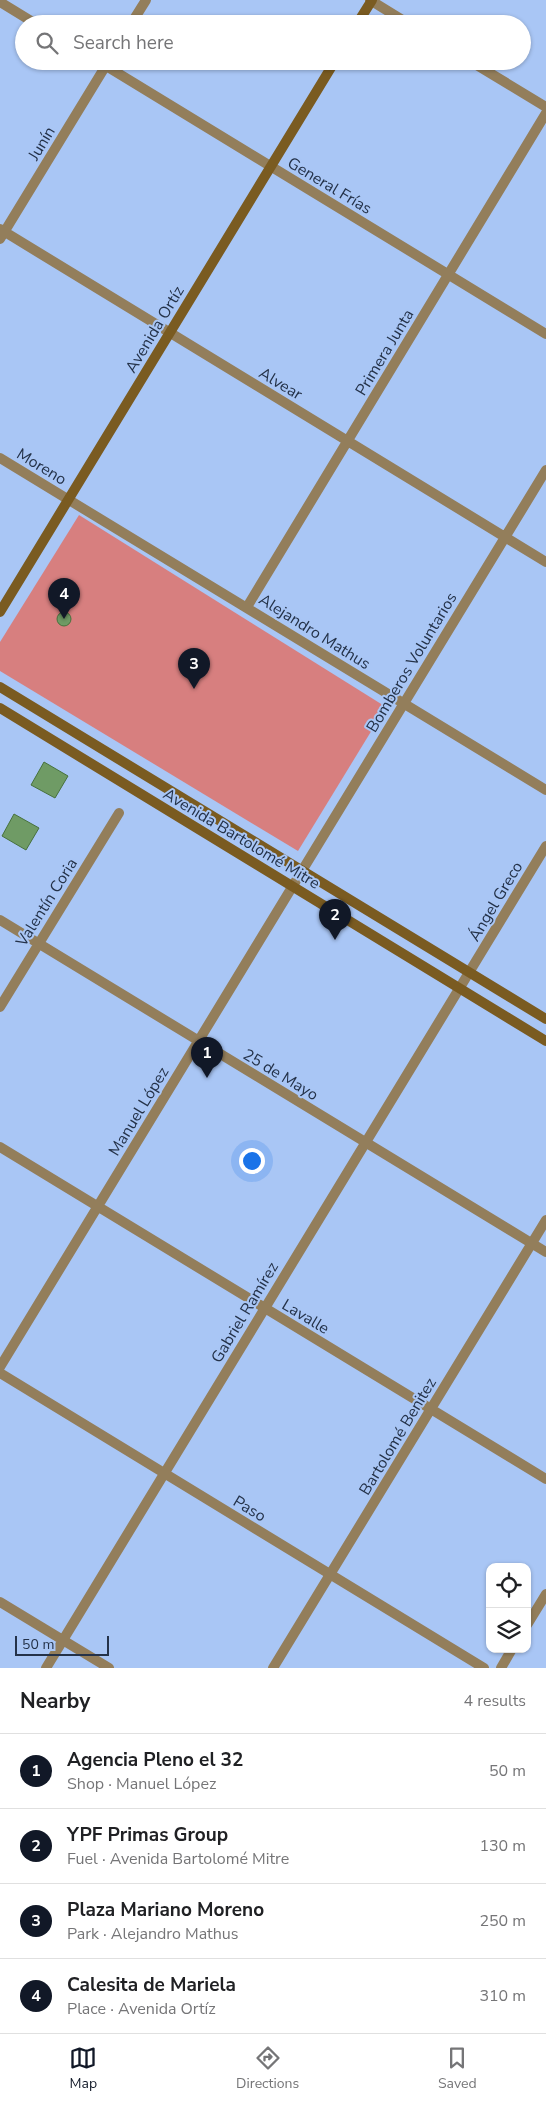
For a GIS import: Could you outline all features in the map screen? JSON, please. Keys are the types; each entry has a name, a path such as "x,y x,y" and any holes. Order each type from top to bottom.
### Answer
{"main road":[{"path":"362,15 371,0"},
{"name":"Avenida Ortíz","path":"0,612 330,70"},
{"name":"Avenida Bartolomé Mitre","path":"0,687 546,1019"},
{"name":"Avenida Bartolomé Mitre","path":"0,708 546,1041"}],"street":[{"path":"137,15 146,0"},
{"path":"371,0 395,15"},
{"path":"0,2 21,15"},
{"name":"Junín","path":"2,234 100,70"},
{"name":"General Frías","path":"115,70 546,334"},
{"path":"485,70 546,107"},
{"name":"Primera Junta","path":"247,607 546,113"},
{"name":"Alvear","path":"2,234 170,333 546,562"},
{"name":"Moreno","path":"0,458 68,499"},
{"name":"Bomberos Voluntarios","path":"302,871 546,470"},
{"name":"Alejandro Mathus","path":"68,499 546,790"},
{"name":"Valentín Coria","path":"0,1007 119,814"},
{"name":"Ángel Greco","path":"469,972 546,846"},
{"name":"Manuel López","path":"0,1367 302,871"},
{"name":"25 de Mayo","path":"0,920 546,1252"},
{"name":"Gabriel Ramírez","path":"46,1668 469,972"},
{"name":"Lavalle","path":"0,1146 546,1479"},
{"name":"Bartolomé Benitez","path":"273,1668 546,1220"},
{"name":"Paso","path":"0,1373 484,1668"},
{"path":"531,1618 546,1594"},
{"path":"0,1602 109,1668"},
{"path":"501,1668 510,1653"}],"shaded area":[{"path":"79,515 386,707 298,851 0,671 0,642"}],"building":[{"path":"64,612 69,614 71,619 69,624 64,626 59,624 57,619 59,614"},
{"path":"44,762 68,776 55,798 31,785"},
{"path":"14,814 39,828 26,850 2,836"}],"place":[{"name":"Calesita de Mariela","path":"64,619"},
{"name":"Plaza Mariano Moreno","path":"194,689"},
{"name":"YPF Primas Group","path":"335,940"},
{"name":"Agencia Pleno el 32","path":"207,1078"}]}
